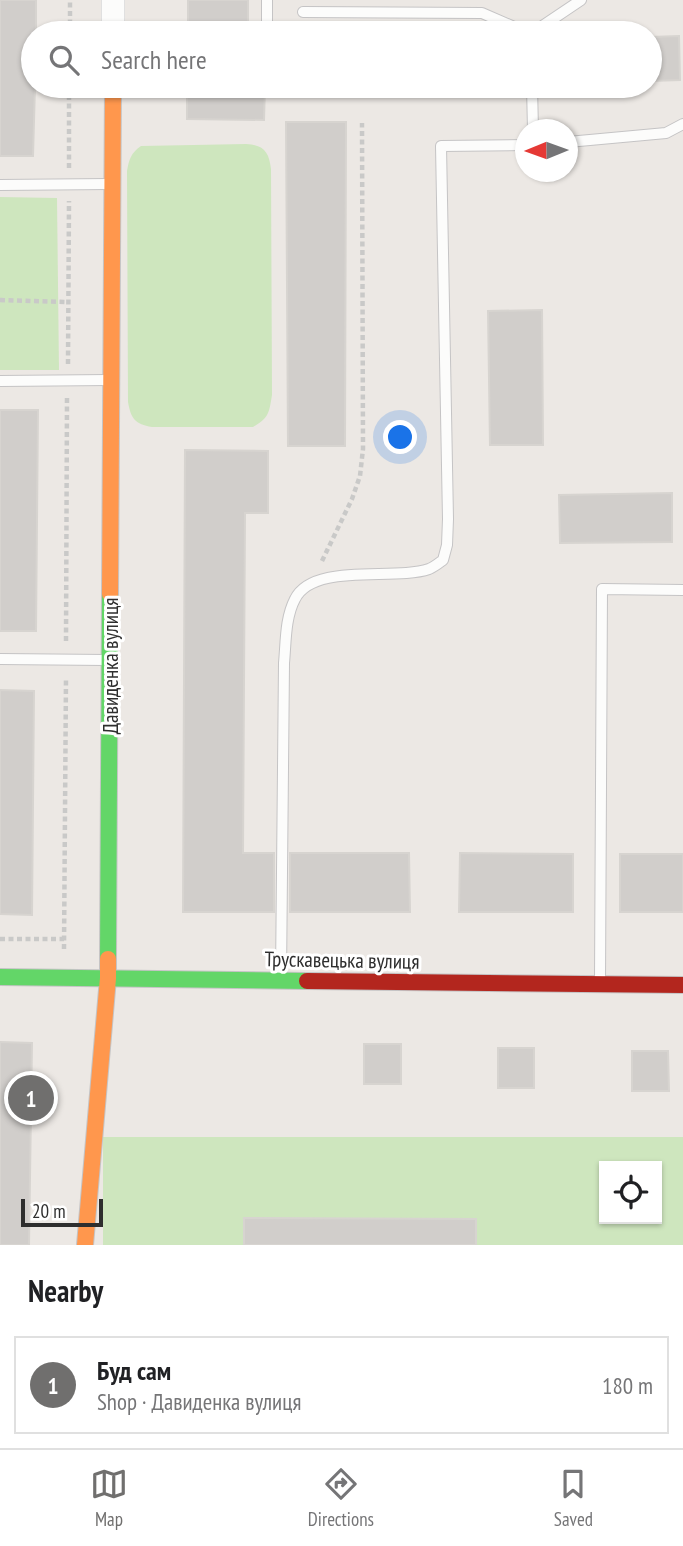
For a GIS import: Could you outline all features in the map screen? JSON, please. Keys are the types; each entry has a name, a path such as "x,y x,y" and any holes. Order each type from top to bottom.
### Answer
{"street":[{"path":"113,0 113,21"},
{"name":"Давиденка вулиця","path":"85,1245 108,978 113,98"},
{"name":"Трускавецька вулиця","path":"0,976 683,985"}],"lane":[{"path":"267,0 267,21"},
{"path":"549,21 581,0"},
{"path":"303,12 482,13 501,21"},
{"path":"532,98 533,119"},
{"path":"578,141 666,133 683,124"},
{"path":"281,980 287,623 295,597 312,581 342,575 408,573 430,569 443,561 448,519 441,146 515,145"},
{"path":"0,185 112,184"},
{"path":"0,381 112,380"},
{"path":"600,984 603,589 683,590"},
{"path":"0,660 110,660"}],"path":[{"path":"70,0 70,21"},
{"path":"64,978 69,98"},
{"path":"312,581 352,499 360,476 363,449 362,123"},
{"path":"0,300 68,302"},
{"path":"0,939 64,939"}],"green space":[{"path":"246,144 264,150 271,169 272,395 269,411 262,421 253,427 152,427 142,424 132,417 128,402 127,171 130,160 141,146"},
{"path":"0,197 57,198 59,370 0,370"},
{"path":"103,1137 683,1137 683,1245 103,1245"}],"building":[{"path":"0,0 36,0 36,21 21,21 21,98 35,98 33,156 0,156"},
{"path":"188,0 248,0 248,21 188,21"},
{"path":"679,36 680,80 662,81 662,37"},
{"path":"187,98 265,98 264,120 187,119"},
{"path":"286,122 346,122 345,446 288,446"},
{"path":"542,310 543,445 490,445 488,311"},
{"path":"0,410 38,410 36,631 0,631"},
{"path":"185,450 268,451 268,513 245,513 243,853 274,853 274,912 183,912"},
{"path":"672,493 672,542 560,543 559,495"},
{"path":"0,690 34,691 32,915 0,914"},
{"path":"290,853 409,853 410,912 290,912"},
{"path":"460,853 573,854 573,912 459,912"},
{"path":"620,854 683,854 683,912 620,912"},
{"path":"0,1042 32,1043 29,1245 0,1245"},
{"path":"364,1044 401,1044 401,1084 364,1084"},
{"path":"498,1048 534,1048 534,1088 498,1088"},
{"path":"632,1051 668,1051 669,1091 632,1091"},
{"path":"244,1218 476,1219 476,1245 244,1245"}],"traffic: fast":[{"path":"108,959 110,594"},
{"path":"0,977 307,981"}],"traffic: slow":[{"path":"110,594 113,98"},
{"path":"85,1245 108,959"}],"traffic: jam":[{"path":"307,981 683,985"}],"place":[{"name":"Буд сам","path":"31,1098"}]}
